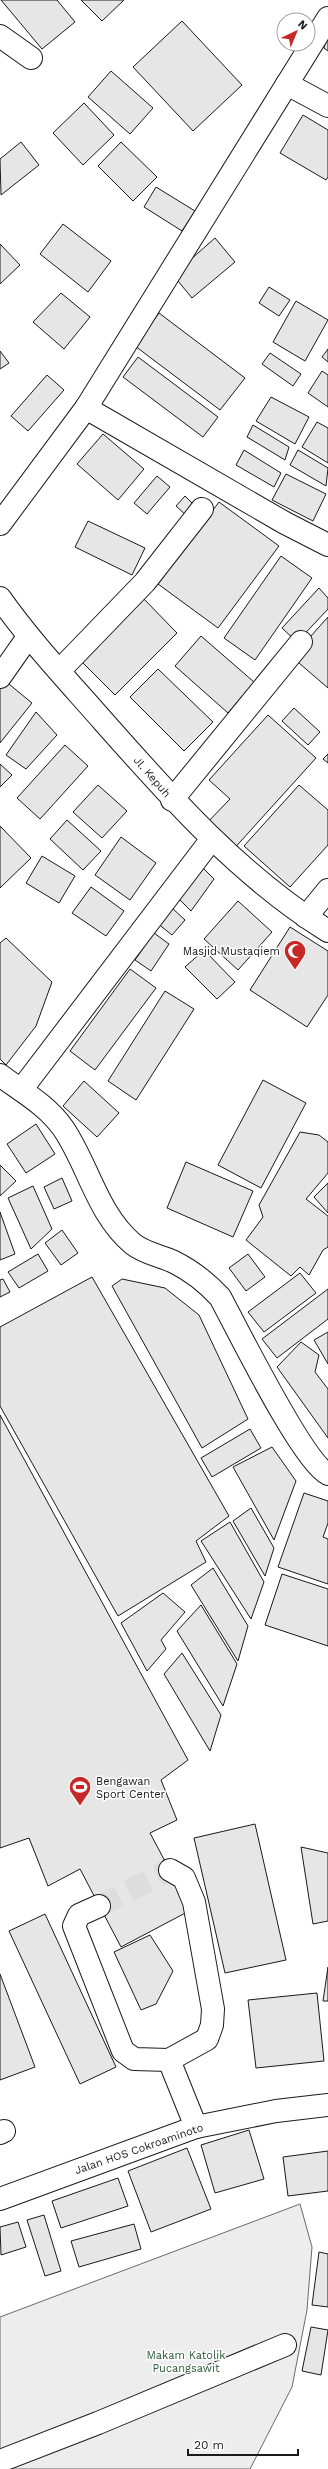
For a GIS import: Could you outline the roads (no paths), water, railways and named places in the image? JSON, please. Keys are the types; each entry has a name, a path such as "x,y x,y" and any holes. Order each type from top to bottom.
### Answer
{"street":[{"path":"0,524 86,408 328,18"},
{"path":"0,36 31,58"},
{"path":"287,84 328,106"},
{"path":"86,408 285,524 328,545"},
{"path":"60,670 145,582 202,510"},
{"name":"Jl. Kepuh","path":"0,598 28,637 60,670 172,800 211,840 306,917 328,931"},
{"path":"0,677 28,637"},
{"path":"172,800 301,642"},
{"path":"21,1090 211,840"},
{"path":"306,917 328,890"},
{"path":"0,1075 51,1114 62,1126 72,1142 103,1206 116,1226 133,1244 175,1263 204,1280 220,1296 298,1440 319,1468 328,1474"},
{"path":"99,1906 79,1915 74,1926 123,2051 134,2059 169,2060 207,2039 212,2025 213,2010 194,1902 184,1878 170,1870"},
{"path":"169,2060 196,2127"},
{"name":"Jalan HOS Cokroaminoto","path":"0,2199 196,2127 276,2110 328,2105"},
{"path":"0,2461 98,2423 285,2345"}],"tunnel":[{"path":"99,1906 170,1870"}],"place":[{"name":"Masjid Mustaqiem","path":"295,970"},
{"name":"Bengawan Sport Center","path":"80,1806"}],"park label":[{"name":"Makam Katolik Pucangsawit","path":"186,2361"}]}
